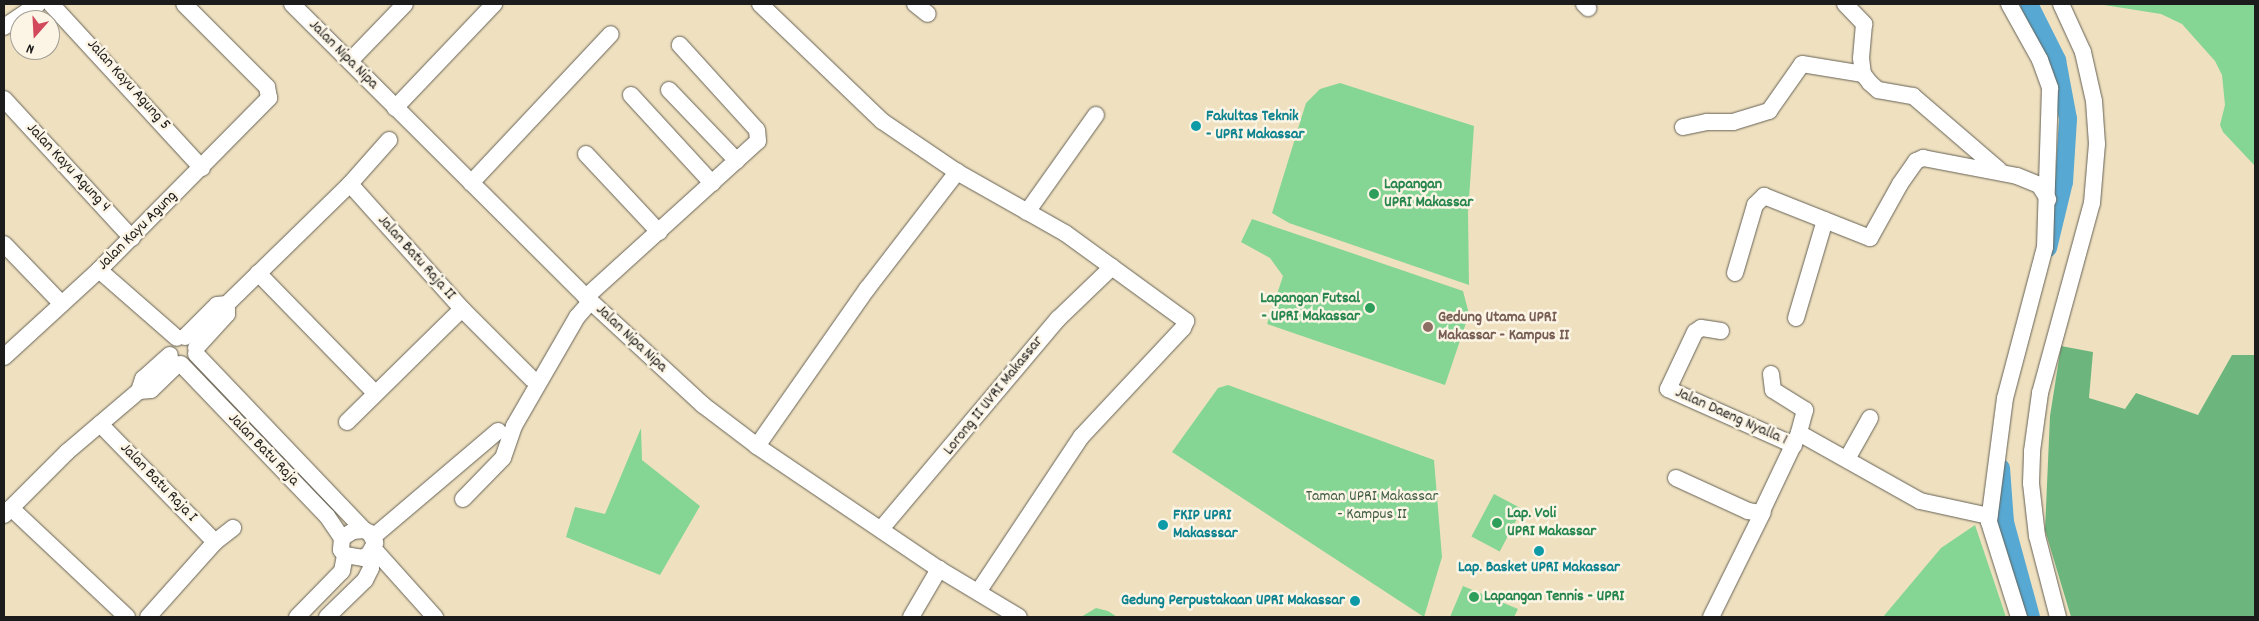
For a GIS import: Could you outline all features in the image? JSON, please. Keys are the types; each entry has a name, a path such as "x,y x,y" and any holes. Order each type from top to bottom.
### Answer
{"street":[{"path":"4,27 38,4"},
{"name":"Jalan Kayu Agung 5","path":"51,4 202,168"},
{"name":"Jalan Kayu Agung","path":"4,357 132,238 268,101 270,95 267,87 184,4"},
{"name":"Jalan Nipa Nipa","path":"292,4 588,299 703,405 758,446 939,569 1019,617"},
{"path":"350,61 405,4"},
{"path":"396,108 494,4"},
{"path":"760,4 882,121 957,172 1065,232 1180,315 1185,325 1087,429 978,592"},
{"path":"915,4 928,14"},
{"path":"1845,4 1864,24 1861,58 1863,74 1878,90 1913,96 1927,105 2001,171"},
{"path":"2009,4 2040,60 2050,88 2045,247 2005,398 1989,516 2019,617"},
{"path":"2058,617 2037,536 2031,483 2032,451 2040,393 2092,203 2097,144 2094,101 2083,52 2061,4"},
{"path":"471,183 611,34"},
{"path":"463,499 503,458 514,426 588,299 758,141 757,130 680,45"},
{"path":"1683,128 1708,122 1733,122 1769,112 1802,64 1863,74"},
{"path":"669,90 737,161"},
{"path":"631,95 712,182"},
{"name":"Jalan Kayu Agung 4","path":"4,99 132,238"},
{"path":"1028,212 1096,114"},
{"path":"127,617 7,512 100,424 139,391 151,390 217,305 227,304 350,184 388,140"},
{"path":"586,154 659,232"},
{"path":"1735,273 1758,198 1768,196 1872,237 1900,184 1916,161 1923,158 2001,171 2039,185 2048,198"},
{"path":"758,446 867,290 957,172"},
{"name":"Jalan Batu Raja II","path":"347,422 462,309 350,184"},
{"path":"1796,318 1825,220"},
{"path":"4,244 62,304"},
{"name":"Lorong II UVRI Makassar","path":"882,529 988,405 1034,346 1112,267"},
{"path":"99,270 137,306 145,321 181,351 370,542 435,617"},
{"path":"258,272 375,393"},
{"path":"462,309 532,379"},
{"name":"Jalan Daeng Nyalla 1","path":"1721,331 1700,328 1695,332 1668,389 1847,459 1892,488 1920,501 1989,516"},
{"name":"Jalan Batu Raja","path":"181,351 327,516 342,538 341,550 345,555"},
{"path":"1771,374 1773,390 1805,410 1796,439"},
{"path":"1847,459 1870,418"},
{"name":"Jalan Batu Raja I","path":"100,424 216,542"},
{"path":"296,617 342,571 345,555 355,559 370,542 498,431"},
{"name":"Jalan Daeng Nyalla 1","path":"1711,617 1763,512 1796,439"},
{"path":"1676,478 1748,512 1763,512"},
{"path":"148,617 216,542 233,528"},
{"path":"342,538 353,531 370,542"},
{"path":"327,617 365,580 371,568 370,542"},
{"path":"911,617 939,569"}],"green space":[{"path":"2098,4 2255,4 2255,166 2223,132 2220,125 2225,105 2222,75 2215,61 2182,24 2161,14"},
{"name":"Lapangan UPRI Makassar","path":"1340,83 1474,126 1468,213 1469,285 1289,223 1272,213 1306,103 1320,89"},
{"name":"Lapangan Futsal - UPRI Makassar","path":"1252,219 1463,291 1469,314 1445,385 1267,324 1283,276 1270,258 1241,242"},
{"path":"2061,346 2093,352 2089,398 2125,409 2136,393 2198,415 2232,355 2255,355 2255,617 2071,617 2045,530 2050,416"},
{"name":"Taman UPRI Makassar - Kampus II","path":"1228,385 1434,460 1442,557 1424,617 1172,452 1218,388"},
{"path":"641,428 642,460 700,506 660,575 566,537 575,507 605,514"},
{"name":"Lap. Voli UPRI Makassar","path":"1494,494 1522,509 1500,551 1471,536"},
{"path":"1975,525 2006,617 1883,617 1941,548"},
{"name":"Lapangan Tennis - UPRI","path":"1463,586 1518,609 1514,617 1450,617"},
{"path":"1096,608 1108,611 1117,617 1081,617"}],"waterway":[{"path":"2029,4 2057,60 2068,119 2064,182 2048,248"},
{"path":"2001,468 2005,522 2031,617"}],"place":[{"name":"Fakultas Teknik - UPRI Makassar","path":"1196,126"},
{"name":"Lapangan UPRI Makassar","path":"1374,194"},
{"name":"Lapangan Futsal - UPRI Makassar","path":"1370,308"},
{"name":"Gedung Utama UPRI Makassar - Kampus II","path":"1428,327"},
{"name":"Lap. Voli UPRI Makassar","path":"1497,523"},
{"name":"FKIP UPRI Makasssar","path":"1163,525"},
{"name":"Lap. Basket UPRI Makassar","path":"1539,551"},
{"name":"Lapangan Tennis - UPRI","path":"1474,597"},
{"name":"Gedung Perpustakaan UPRI Makassar","path":"1355,601"}]}
